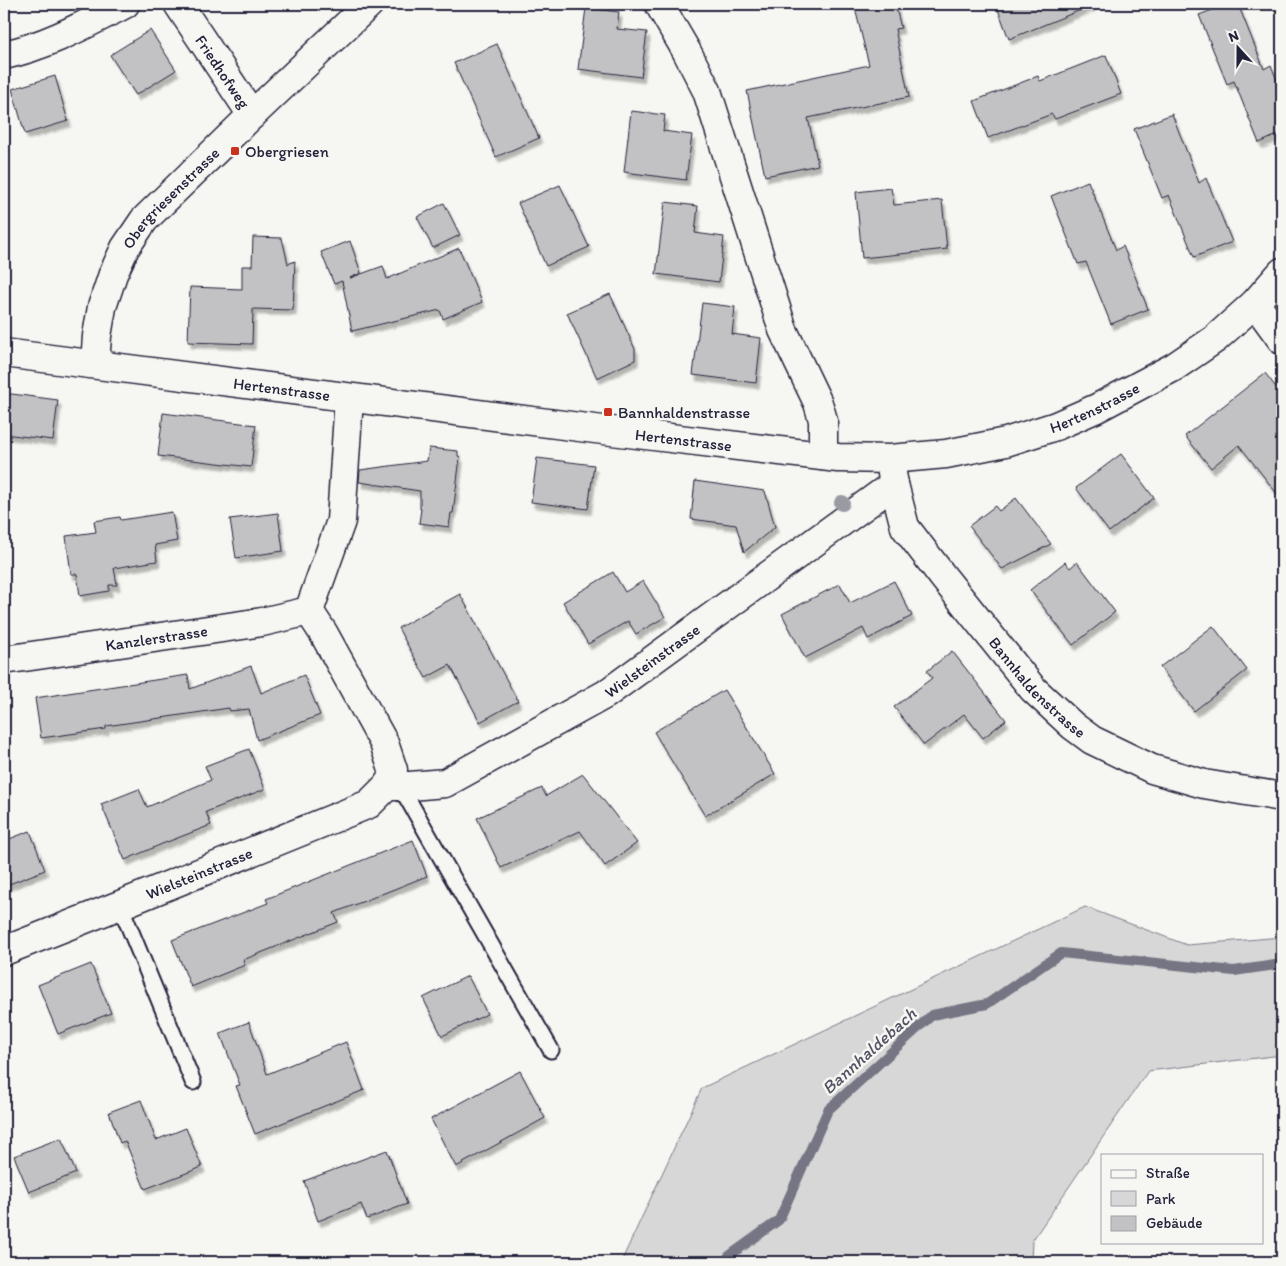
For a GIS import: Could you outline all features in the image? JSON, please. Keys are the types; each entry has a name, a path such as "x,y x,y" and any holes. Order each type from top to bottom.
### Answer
{"street":[{"path":"4,55 22,51 80,28 125,4"},
{"name":"Friedhofweg","path":"178,4 252,114"},
{"name":"Obergriesenstrasse","path":"95,364 102,307 113,274 125,248 144,220 252,114 369,4"},
{"path":"659,4 707,91 783,330 818,403 823,420 823,456"},
{"name":"Hertenstrasse","path":"4,353 595,429 823,456 864,459 892,472 946,454 1006,442 1056,426 1097,408 1174,367 1216,339 1255,303 1282,272"},
{"path":"1255,303 1282,340"},
{"path":"349,398 340,521 309,610 384,744 393,770 392,777 387,786"},
{"name":"Wielsteinstrasse","path":"4,951 369,804 387,786 445,784 606,694 892,472"},
{"name":"Bannhaldenstrasse","path":"892,472 905,527 1033,689 1073,726 1092,740 1152,769 1204,784 1282,797"},
{"name":"Kanzlerstrasse","path":"4,660 262,622 309,610"}],"lane":[{"path":"387,786 406,796 551,1050"},
{"path":"120,905 192,1082"}],"green space":[{"path":"1085,907 1187,945 1282,937 1282,1055 1148,1071 1032,1241 1031,1262 621,1262 702,1088"}],"building":[{"path":"854,4 895,4 901,28 895,29 909,97 808,118 818,165 765,176 747,91 869,65"},
{"path":"996,4 1093,4 1093,5 1009,39"},
{"path":"1228,4 1238,4 1264,69 1271,65 1282,93 1282,133 1259,143 1234,81 1227,84 1199,15"},
{"path":"586,8 619,12 617,29 647,32 641,77 578,69"},
{"path":"150,30 176,70 136,95 110,55"},
{"path":"497,44 539,138 496,157 454,63"},
{"path":"1106,55 1121,94 1055,119 1052,114 988,138 974,101 1038,76 1040,81"},
{"path":"55,76 68,121 25,134 12,89"},
{"path":"631,111 665,115 663,131 692,135 686,180 624,172"},
{"path":"1172,114 1199,183 1206,178 1232,242 1194,257 1169,195 1162,198 1134,129"},
{"path":"1088,181 1116,250 1123,246 1148,309 1111,324 1086,262 1078,264 1051,196"},
{"path":"560,185 589,247 546,266 518,203"},
{"path":"891,188 894,205 942,200 947,249 862,258 856,192"},
{"path":"665,202 698,206 695,233 724,237 719,282 656,274"},
{"path":"444,203 460,235 433,248 417,217"},
{"path":"253,237 282,238 288,264 295,261 293,310 253,309 252,344 188,342 190,287 242,289 242,266 252,266"},
{"path":"350,241 361,273 350,278 383,266 387,279 459,248 482,302 443,319 440,310 352,331 342,281 334,284 321,252"},
{"path":"610,294 635,349 635,360 597,378 567,313"},
{"path":"702,303 735,307 732,334 761,338 756,383 693,375"},
{"path":"1265,373 1282,395 1282,500 1239,445 1211,468 1185,436"},
{"path":"4,393 58,400 53,440 4,434"},
{"path":"163,413 256,425 251,467 158,456"},
{"path":"429,448 458,451 458,456 460,457 453,513 451,513 449,527 419,523 421,509 420,491 359,482 360,470 427,461"},
{"path":"1121,454 1154,498 1109,532 1076,488"},
{"path":"537,458 594,465 588,509 531,502"},
{"path":"695,481 765,491 775,527 744,552 736,525 691,519"},
{"path":"1016,498 1051,544 1002,569 969,526 995,506 999,511"},
{"path":"172,512 177,541 155,545 157,561 114,568 117,585 109,585 109,591 80,596 77,574 71,574 66,536 96,532 94,521 120,517 121,520"},
{"path":"278,513 283,551 236,558 230,519"},
{"path":"1065,562 1070,568 1077,562 1115,612 1073,645 1030,590"},
{"path":"613,572 625,592 643,581 665,617 636,634 628,621 588,644 563,602"},
{"path":"894,581 912,616 868,639 863,628 805,658 782,614 840,584 850,603"},
{"path":"460,594 518,701 480,722 450,665 426,678 398,628"},
{"path":"1213,626 1247,670 1194,711 1160,667"},
{"path":"952,651 1006,720 983,738 964,714 924,745 894,707 932,678 927,671"},
{"path":"251,666 261,693 304,675 320,715 257,740 249,709 230,711 229,708 106,726 106,729 41,738 35,698 188,675 190,689"},
{"path":"724,690 775,774 705,816 654,732"},
{"path":"249,749 265,789 206,812 211,825 125,860 101,804 139,789 147,807 211,780 205,766"},
{"path":"583,774 637,843 605,866 580,831 501,868 477,818 542,788 546,796"},
{"path":"30,831 45,870 4,886 4,841"},
{"path":"413,840 427,876 334,913 338,922 243,960 245,965 191,987 172,940 268,903 266,899"},
{"path":"91,964 111,1013 58,1034 38,985"},
{"path":"468,976 487,1014 442,1036 423,998"},
{"path":"249,1022 267,1074 346,1042 364,1090 255,1134 236,1086 240,1085 220,1033"},
{"path":"520,1071 545,1118 456,1167 431,1119"},
{"path":"141,1100 156,1140 186,1128 202,1167 145,1189 125,1141 120,1143 109,1112"},
{"path":"61,1138 76,1173 29,1192 14,1156"},
{"path":"387,1150 407,1204 367,1219 361,1204 318,1221 304,1181"}],"waterway":[{"name":"Bannhaldebach","path":"725,1262 729,1256 779,1220 828,1110 932,1015 987,1004 1061,953 1234,971 1282,964"}],"place":[{"name":"Obergriesen","path":"235,151"},
{"name":"Bannhaldenstrasse","path":"608,412"}]}
